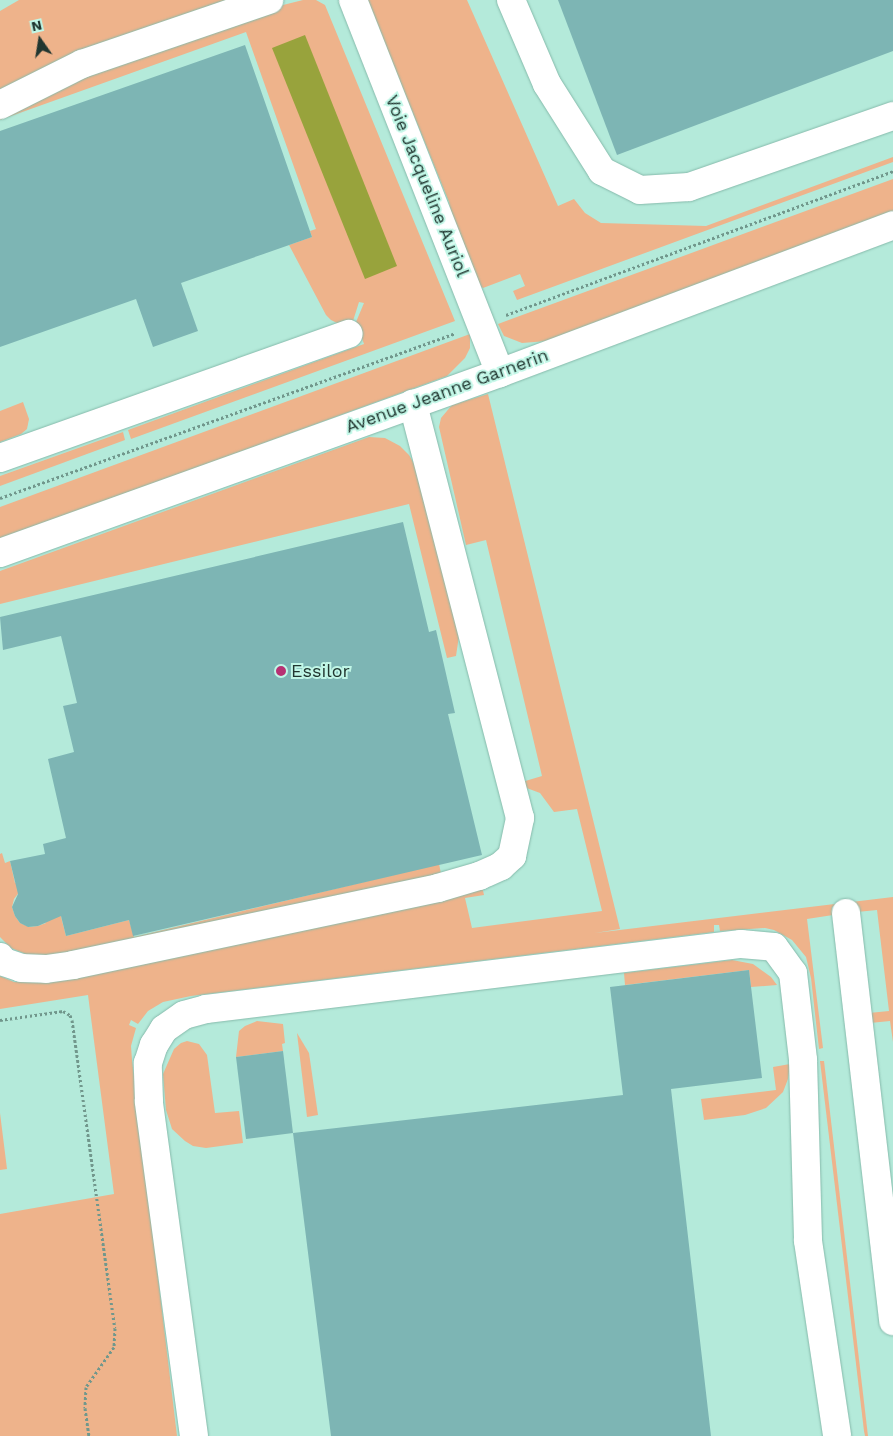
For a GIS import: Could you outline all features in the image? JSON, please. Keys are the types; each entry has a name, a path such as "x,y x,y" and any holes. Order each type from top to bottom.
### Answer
{"street":[{"path":"0,105 82,64 269,0"},
{"name":"Voie Jacqueline Auriol","path":"353,0 500,373"},
{"path":"511,0 547,84 602,171 640,190 689,187 893,116"},
{"name":"Avenue Jeanne Garnerin","path":"0,553 500,373 893,225"},
{"path":"0,458 349,334"},
{"path":"0,957 4,962 21,968 46,969 438,888 478,876 501,866 512,856 520,818 413,404"},
{"path":"846,913 893,1322"},
{"path":"194,1436 149,1101 148,1063 154,1045 164,1029 184,1015 206,1009 741,944 774,948 793,973 803,1060 808,1241 837,1436"}],"path":[{"path":"0,498 482,324 893,171"},
{"path":"0,1020 63,1011 70,1015 72,1020 116,1328 114,1347 86,1387 85,1408 89,1436"}],"shaded area":[{"path":"19,0 239,0 0,97 0,11"},
{"path":"303,0 316,0 325,5 455,321 131,439 128,430 364,344 356,322 364,303 359,302 353,321 339,324 331,320 326,315 289,245 312,237 310,231 316,229 246,32 0,120 0,117 80,77 271,8"},
{"path":"367,0 467,0 558,206 574,199 585,213 601,223 706,226 893,157 893,162 517,300 513,291 525,286 520,274 483,288 474,281 454,230 449,202"},
{"path":"305,35 397,266 365,279 272,48"},
{"path":"893,179 893,212 547,341 522,343 504,336 498,324"},
{"path":"470,334 470,348 465,358 447,376 0,540 0,507"},
{"path":"488,394 620,929 595,933 893,897 893,1042 890,1021 870,1023 869,1013 889,1011 877,910 857,912 856,905 832,907 833,915 807,919 823,1048 819,1049 811,978 806,957 792,940 774,930 765,928 720,931 719,925 714,925 714,932 191,996 163,1002 148,1011 138,1024 131,1020 129,1025 136,1028 131,1046 132,1060 177,1436 0,1436 0,1214 114,1194 88,995 0,1009 0,976 14,982 22,982 482,886 484,895 465,898 472,928 602,911 577,809 554,812 540,793 524,787 522,782 542,776 486,540 466,545 439,427 441,418 452,405"},
{"path":"23,402 29,419 27,429 21,434 0,442 0,411"},
{"path":"123,432 125,440 0,486 0,476"},
{"path":"369,437 385,438 400,446 409,455 420,474 460,629 456,656 447,658 409,504 0,604 0,571"},
{"path":"2,853 5,863 10,861 15,883 50,875 66,936 129,920 134,937 439,864 442,878 70,956 28,955 11,948 0,937 0,854","holes":["20,891 46,923 29,927 20,923 12,907 14,899"]},
{"path":"732,960 753,964 771,977 777,985 751,987 749,970 625,985 624,973"},
{"path":"257,1021 283,1024 285,1043 282,1044 283,1051 236,1057 239,1031"},
{"path":"297,1033 309,1053 318,1115 307,1117"},
{"path":"187,1041 199,1044 207,1055 215,1113 239,1111 243,1143 206,1148 193,1146 172,1129 166,1110 163,1074 174,1049"},
{"path":"820,1061 824,1061 868,1436 865,1436 864,1431"},
{"path":"790,1064 788,1079 783,1092 766,1108 745,1115 704,1120 701,1099 776,1090 773,1067"},
{"path":"0,1113 7,1169 0,1170"}],"building":[{"path":"558,0 893,0 893,51 617,155"},
{"path":"245,45 312,237 181,283 198,331 153,347 136,299 0,347 0,131"},
{"path":"403,522 429,632 436,630 455,713 448,714 482,855 133,936 129,920 66,936 61,916 38,926 28,927 20,923 12,907 18,894 10,861 45,854 43,844 66,838 48,759 74,752 63,706 77,703 61,636 3,650 0,617"},
{"path":"749,970 762,1078 671,1089 711,1436 331,1436 293,1133 623,1095 610,987"},
{"path":"283,1051 293,1133 246,1139 236,1057"}],"place":[{"name":"Essilor","path":"281,671"}]}
